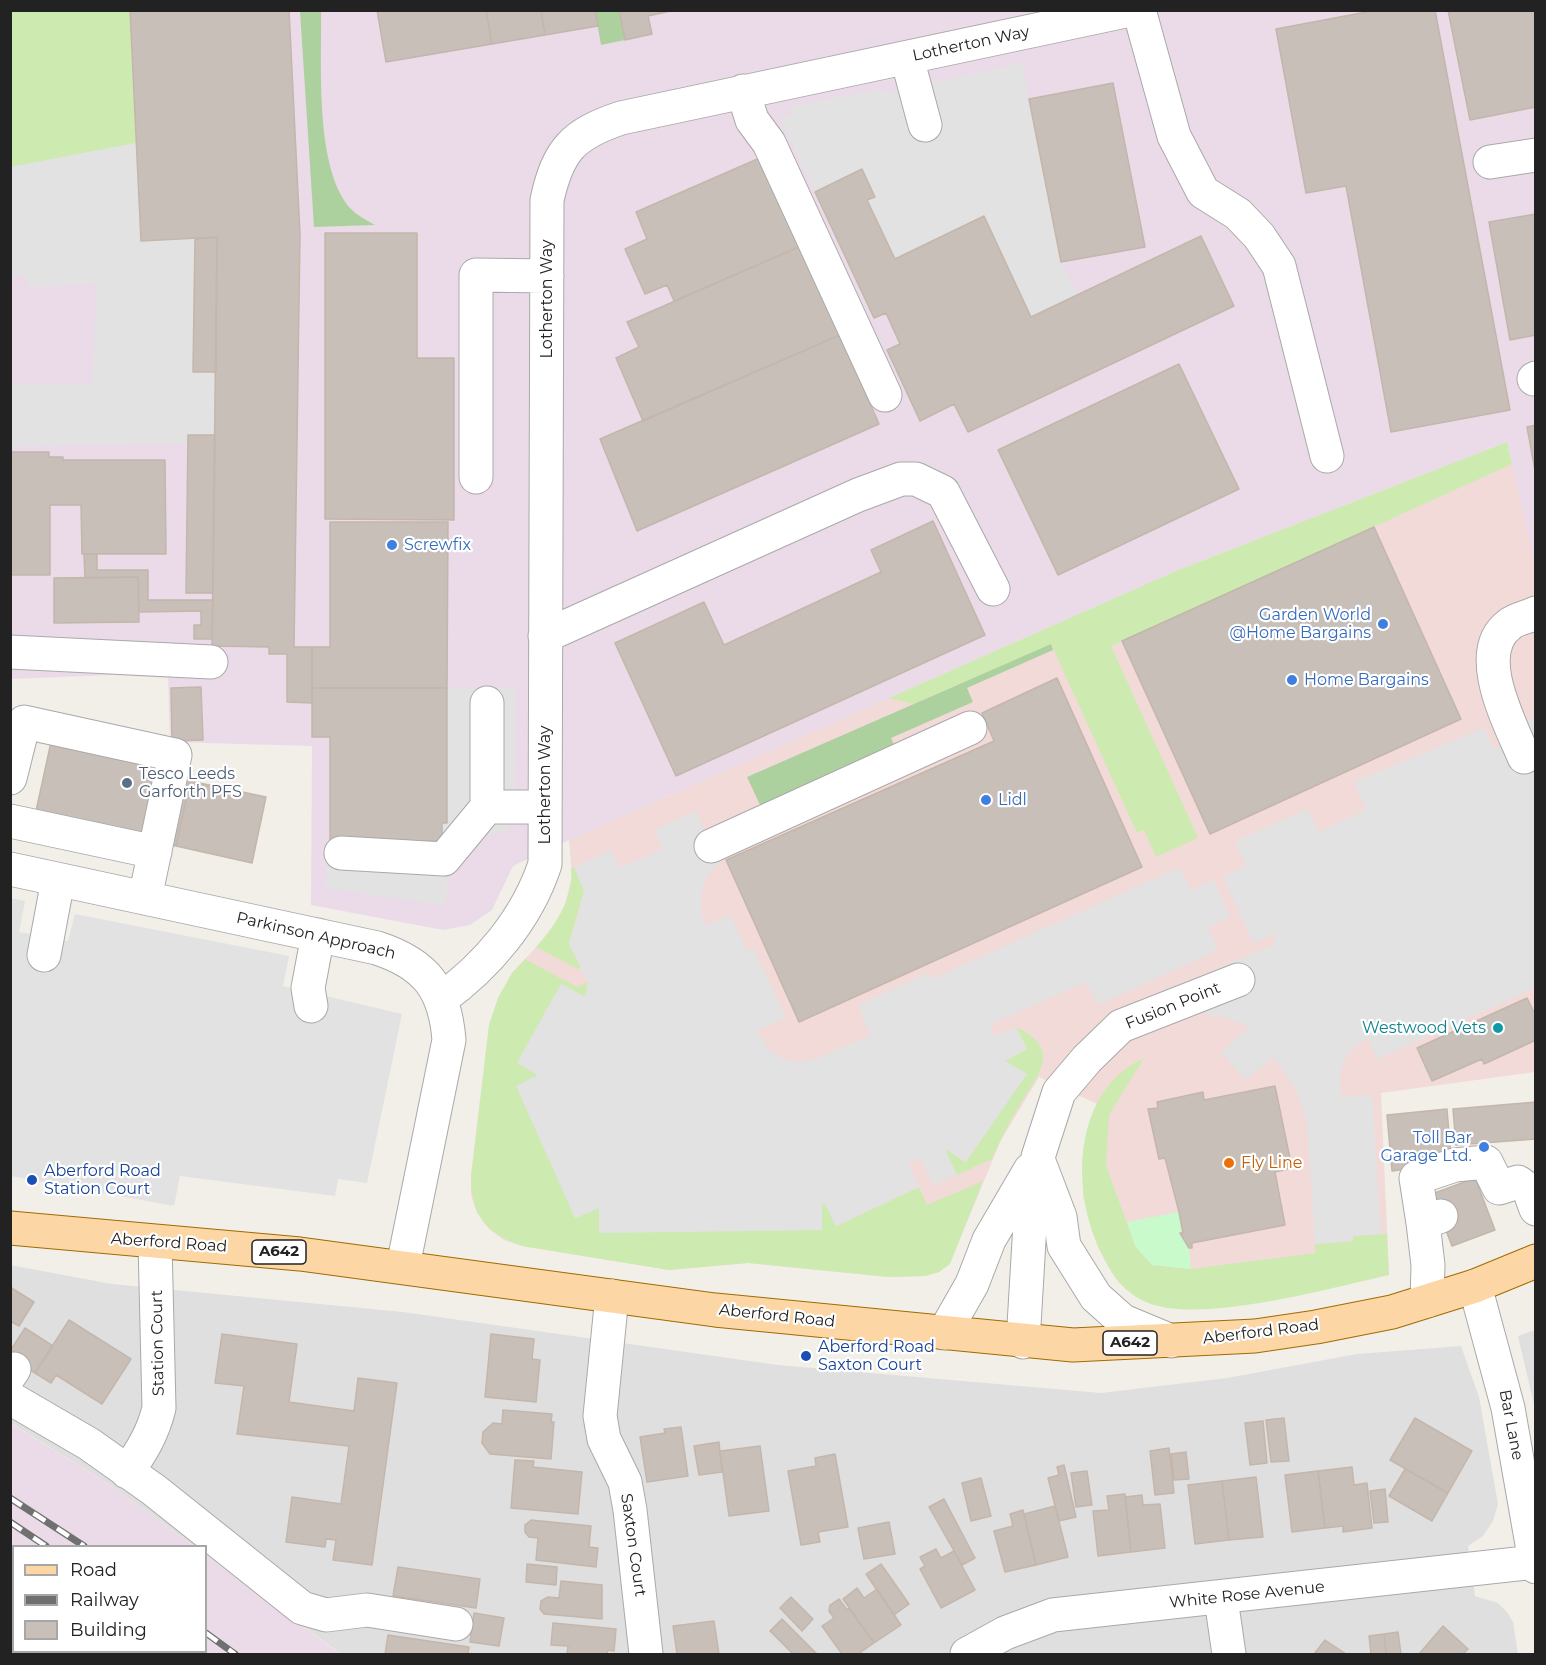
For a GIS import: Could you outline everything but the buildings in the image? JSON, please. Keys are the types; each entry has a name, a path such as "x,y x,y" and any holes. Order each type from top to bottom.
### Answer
{"main road":[{"name":"Aberford Road","path":"10,1228 155,1243 252,1249 403,1266 716,1310 1023,1342 1073,1345 1255,1336 1316,1327 1392,1312 1475,1286 1536,1261"}],"street":[{"name":"Lotherton Way","path":"441,999 463,983 523,915 536,891 545,864 547,200 554,171 569,146 593,128 621,118 1130,10"},
{"path":"1139,10 1174,136 1203,192 1238,214 1259,236 1279,266 1327,456"},
{"path":"907,58 925,124"},
{"path":"743,91 752,120 769,143 885,395"},
{"path":"1490,162 1536,155"},
{"path":"476,477 476,275 547,276"},
{"path":"545,636 858,495 901,479 916,479 943,492 993,589"},
{"path":"1524,758 1500,699 1492,660 1496,639 1510,624 1536,613"},
{"path":"10,652 211,662"},
{"path":"341,853 444,859 487,807 487,703"},
{"path":"10,778 24,722 176,754 145,898"},
{"path":"711,846 970,728"},
{"path":"487,807 545,807"},
{"path":"10,821 155,852"},
{"name":"Parkinson Approach","path":"10,869 318,935 401,956 422,971 441,999 447,1015 449,1040 403,1266"},
{"path":"44,955 58,880"},
{"path":"311,1006 308,988 318,935"},
{"name":"Fusion Point","path":"1023,1342 1031,1207 1038,1157 1059,1092 1087,1059 1121,1026 1238,980"},
{"path":"1038,1157 1060,1217 1064,1246 1096,1297 1122,1320 1171,1341"},
{"name":"Fusion Point","path":"944,1333 972,1284 989,1240 1038,1157"},
{"path":"1427,1301 1432,1219 1417,1198 1416,1178 1455,1165 1486,1162 1498,1188 1518,1182 1529,1190 1536,1209"},
{"name":"Station Court","path":"127,1472 148,1440 159,1408 155,1243"},
{"name":"Bar Lane","path":"1475,1286 1501,1377 1531,1498 1536,1567"},
{"name":"Saxton Court","path":"612,1296 600,1416 604,1439 625,1482 646,1654"},
{"path":"12,1381 89,1444 159,1494 302,1608 313,1613 338,1615 367,1610 456,1624"},
{"name":"White Rose Avenue","path":"967,1654 1005,1633 1053,1616 1535,1563"},
{"path":"1221,1599 1229,1654"}],"shaded area":[{"path":"10,11 1535,11 1535,566 1507,442 1176,571 513,866 492,910 470,925 443,930 311,905 312,746 170,742 168,678 113,675 11,679"},
{"path":"1022,63 1061,262 1078,294 1031,317 984,217 895,259 867,200 875,196 862,170 815,192 779,117 791,116 792,106 876,90 893,92"},
{"path":"136,143 141,241 195,239 193,371 216,372 215,435 188,444 11,446 10,385 93,383 96,284 28,287 25,275 11,277 11,167"},
{"path":"1507,442 1536,566 1535,1072 1381,1093 1389,1275 1271,1301 1229,1306 1170,1307 1152,1304 1134,1295 1119,1283 1097,1245 1083,1196 1083,1149 1097,1104 1039,1077 1001,1140 950,1263 939,1272 925,1276 889,1277 748,1263 669,1270 522,1246 504,1240 489,1229 477,1213 471,1195 471,1176 489,1025 498,998 512,973 551,931 565,905 572,876 569,840 1176,571"},
{"path":"447,688 515,688 515,821 505,832 481,837 448,878 445,905 325,888 330,841 442,841 442,823 447,822"},
{"path":"1535,717 1535,988 1377,1059 1367,1038 1354,1047 1345,1059 1340,1074 1341,1097 1372,1095 1381,1234 1353,1236 1353,1241 1315,1244 1307,1123 1297,1091 1274,1057 1246,1080 1221,1052 1250,1027 1223,1016 1209,1016 1191,980 1273,945 1276,939 1276,933 1253,943 1223,876 1246,866 1235,841 1308,809 1319,832 1366,810 1354,782 1484,728 1495,750 1500,745 1495,735"},
{"path":"696,811 719,862 707,877 701,896 702,916 707,926 730,915 747,950 753,948 786,1018 756,1031 770,1051 783,1059 798,1062 813,1060 871,1035 858,1005 928,973 932,979 1180,867 1191,890 1214,880 1230,917 1208,927 1218,950 1098,1005 1086,982 993,1023 991,1029 994,1036 1016,1027 1027,1049 1005,1061 1027,1074 966,1162 945,1149 957,1175 933,1185 920,1158 908,1164 919,1187 836,1226 825,1204 822,1204 822,1230 599,1233 599,1208 575,1218 516,1086 538,1075 517,1063 561,984 584,996 588,990 588,982 569,944 584,891 574,867 611,850 620,868 663,849 655,830"},
{"path":"10,898 25,901 19,932 68,941 75,914 289,956 283,986 402,1014 367,1183 338,1179 335,1196 180,1176 174,1206 11,1176"},
{"path":"10,1265 112,1284 403,1312 778,1365 1101,1393 1227,1378 1357,1354 1461,1346 1479,1397 1498,1504 1493,1521 1483,1536 1468,1546 1475,1596 1498,1603 1507,1612 1513,1622 1518,1654 341,1654 207,1556 207,1545 193,1545 107,1483 11,1423"},
{"path":"1536,1330 1535,1409 1518,1336"},
{"path":"10,1423 107,1483 193,1545 12,1545 12,1653 207,1653 207,1556 340,1654 11,1654"},
{"path":"11,1551 12,1653 159,1654 11,1654"}],"green space":[{"path":"11,11 130,11 136,143 11,167"},
{"path":"300,11 321,11 321,87 326,144 331,170 340,192 352,210 375,225 314,227"},
{"path":"595,11 619,11 625,40 601,45"},
{"path":"1507,442 1512,464 1111,646 1198,838 1156,857 1144,830 1137,833 1051,644 913,704 889,698 1176,571"},
{"path":"1051,644 1053,650 967,688 973,702 891,738 895,747 761,807 747,777"},
{"path":"574,867 584,891 569,944 581,968 578,969 536,947 562,911 569,890 571,868"},
{"path":"525,959 577,987 588,982 585,997 561,984 517,1063 539,1076 576,1218 599,1208 822,1230 822,1204 825,1204 836,1226 919,1187 927,1205 983,1181 950,1264 939,1272 925,1276 889,1277 748,1263 669,1270 522,1246 498,1235 477,1212 471,1176 489,1025 498,998 512,973"},
{"path":"1016,1027 1039,1044 1043,1053 1043,1062 992,1159 957,1175 944,1148 965,1162 1026,1074 1005,1061 1027,1049"},
{"path":"1144,1058 1109,1115 1106,1165 1135,1246 1152,1265 1191,1269 1315,1253 1315,1244 1353,1241 1353,1236 1387,1234 1389,1275 1268,1302 1203,1309 1174,1309 1151,1304 1135,1296 1121,1284 1110,1270 1092,1229 1085,1202 1082,1173 1084,1145 1091,1118 1103,1094 1120,1073"},
{"path":"1179,1212 1183,1233 1180,1234 1189,1248 1191,1269 1152,1265 1135,1246 1127,1222"}],"railway":[{"path":"10,1498 82,1545"},
{"path":"10,1522 44,1545"},
{"path":"207,1634 235,1654"}],"place":[{"name":"Screwfix","path":"392,545"},
{"name":"Garden World @Home Bargains","path":"1383,624"},
{"name":"Home Bargains","path":"1292,680"},
{"name":"Tesco Leeds Garforth PFS","path":"127,783"},
{"name":"Lidl","path":"986,800"},
{"name":"Westwood Vets","path":"1498,1028"},
{"name":"Toll Bar Garage Ltd.","path":"1484,1147"},
{"name":"Fly Line","path":"1229,1163"},
{"name":"Aberford Road Station Court","path":"32,1180"},
{"name":"Aberford Road Saxton Court","path":"806,1356"}]}
